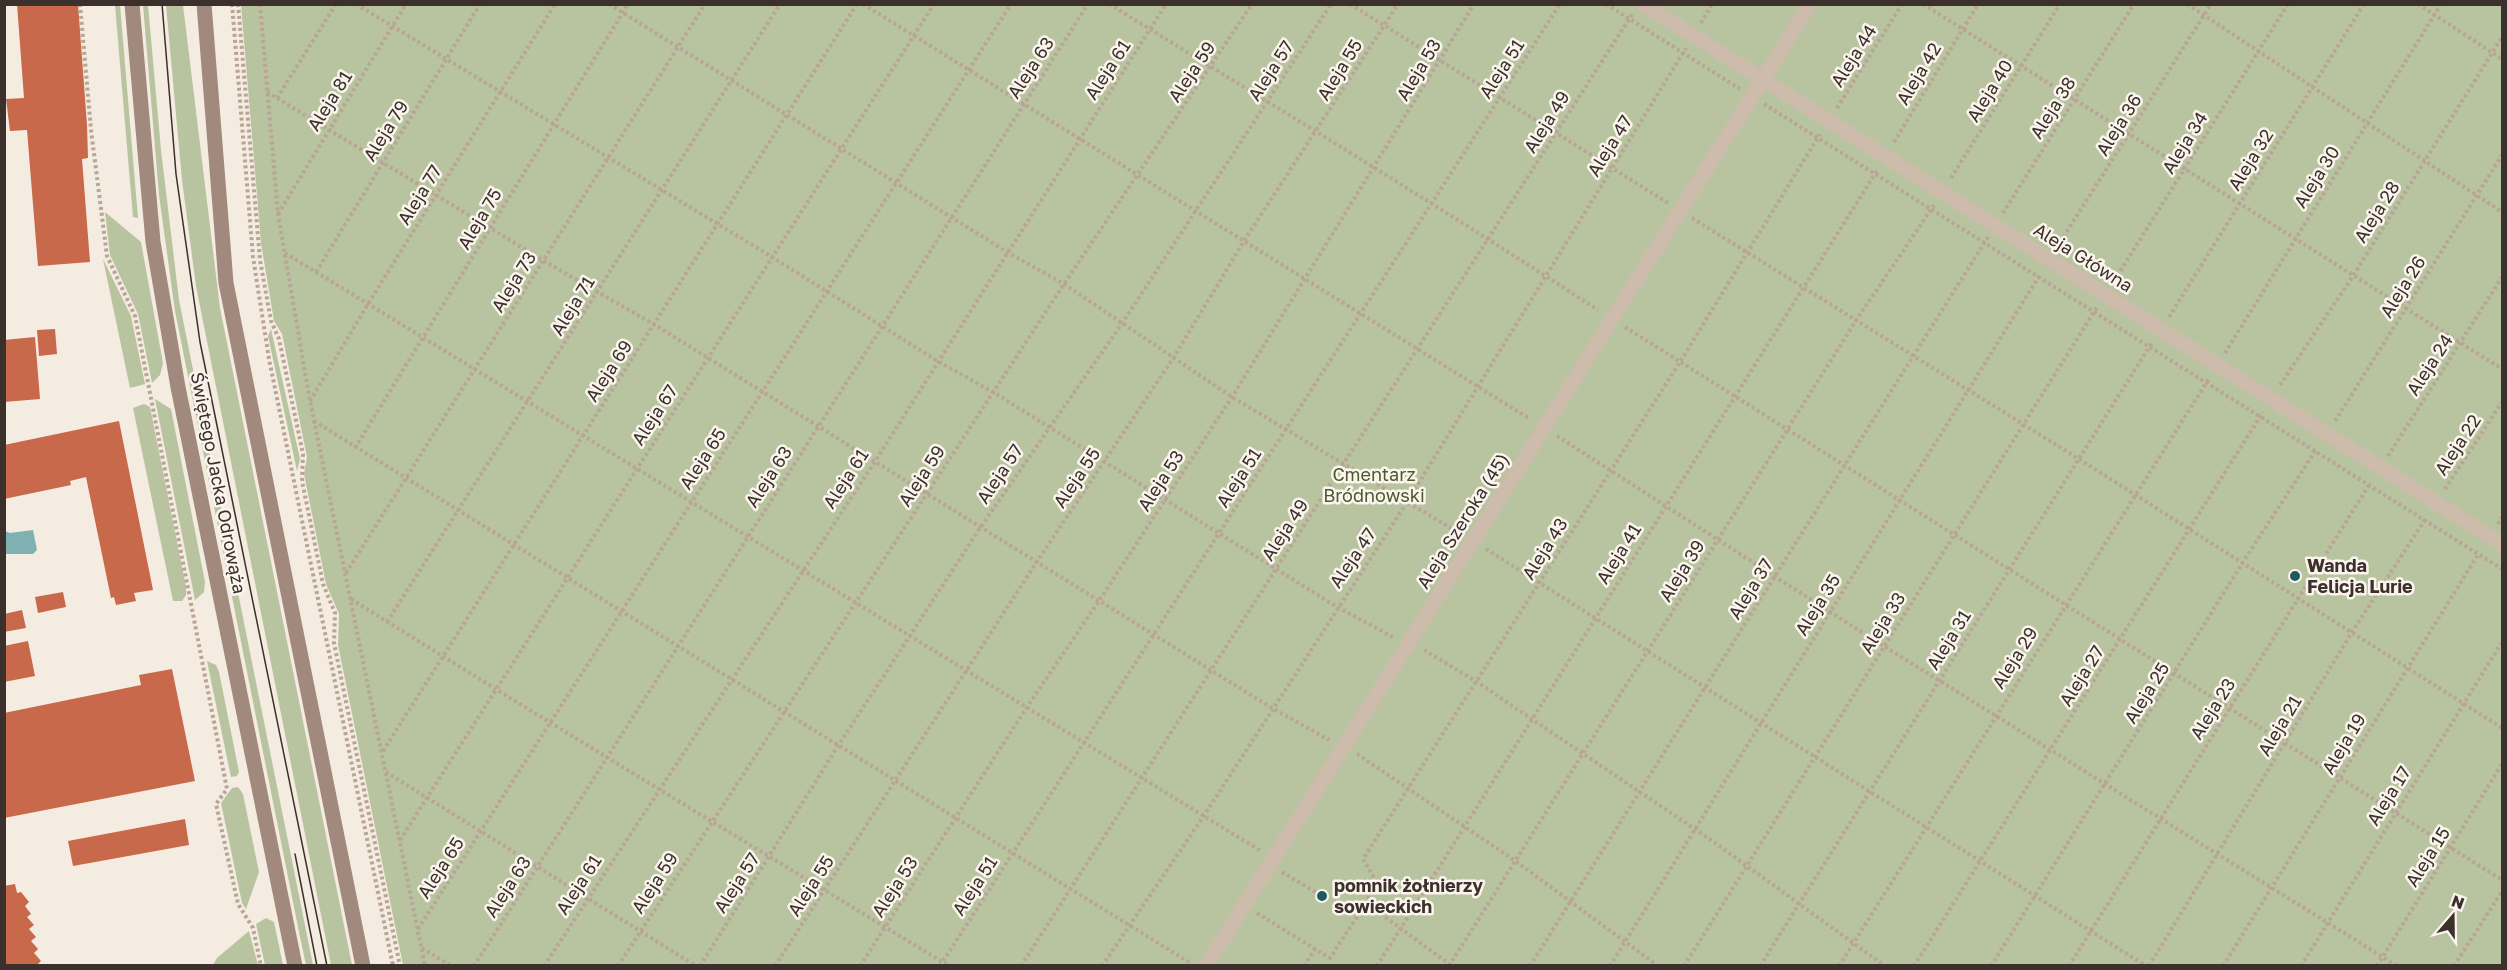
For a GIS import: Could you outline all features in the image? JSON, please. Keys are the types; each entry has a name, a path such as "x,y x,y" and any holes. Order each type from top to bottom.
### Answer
{"main road":[{"name":"Świętego Jacka Odrowąża","path":"132,4 153,242 181,398 296,966"},
{"path":"204,4 226,283 363,966"}],"street":[{"name":"Aleja Główna","path":"1643,4 2496,540"},
{"name":"Aleja Szeroka (45)","path":"1206,966 1810,4"}],"path":[{"path":"80,4 91,130 107,256 135,316 227,789 216,804 238,904 253,928 261,966"},
{"path":"232,4 253,257 269,359 393,966"},
{"path":"238,4 260,260 271,321 279,339 303,454 302,481 322,584 335,613 334,640 400,966"},
{"path":"260,4 278,214 310,401 426,966"},
{"path":"277,98 336,4"},
{"path":"356,4 829,292 939,362 993,392 1337,607 1395,638 1410,642 1478,682 1694,829 1885,966"},
{"name":"Aleja 81","path":"278,214 406,4"},
{"name":"Aleja 79","path":"316,272 480,4"},
{"name":"Aleja 77","path":"310,401 499,91 555,4"},
{"path":"609,4 1007,252 1064,284 1232,397 1540,582 1869,792 2148,966"},
{"name":"Aleja 75","path":"355,448 628,4"},
{"name":"Aleja 73","path":"346,574 705,4"},
{"name":"Aleja 71","path":"387,622 529,403 780,4"},
{"name":"Aleja 69","path":"382,751 857,4"},
{"path":"863,4 1478,386 1829,612 2397,966"},
{"name":"Aleja 67","path":"400,840 498,692 565,579 934,4"},
{"name":"Aleja 65","path":"418,929 692,501 829,292 1011,4"},
{"name":"Aleja 63","path":"474,966 746,537 1089,4"},
{"path":"1109,4 1268,100 1316,134 1488,239 2120,641 2502,880"},
{"name":"Aleja 61","path":"544,966 587,897 874,463 1166,4"},
{"name":"Aleja 59","path":"618,966 1064,284 1213,66 1252,4"},
{"name":"Aleja 57","path":"698,966 980,528 1123,322 1331,4"},
{"path":"1350,4 1612,169 1857,319 2502,728"},
{"name":"Aleja 55","path":"776,966 1036,563 1174,357 1244,241 1316,134 1398,4"},
{"name":"Aleja 53","path":"860,966 1027,707 1232,397 1375,169 1474,4"},
{"name":"Aleja 51","path":"941,964 1560,4"},
{"path":"1606,4 2502,569"},
{"path":"1701,22 1712,4"},
{"name":"Aleja 44","path":"1828,121 1902,4"},
{"path":"1923,4 2502,369"},
{"name":"Aleja 42","path":"1886,157 1978,4"},
{"name":"Aleja 40","path":"1942,193 2060,4"},
{"name":"Aleja 38","path":"1995,226 2134,4"},
{"path":"2187,4 2502,212"},
{"name":"Aleja 36","path":"2049,260 2211,4"},
{"name":"Aleja 34","path":"2106,295 2288,4"},
{"name":"Aleja 32","path":"2161,330 2364,4"},
{"path":"2418,4 2502,59"},
{"name":"Aleja 30","path":"2218,366 2441,4"},
{"name":"Aleja 49","path":"1021,966 1629,19"},
{"name":"Aleja 47","path":"1102,966 1128,924 1203,817 1407,502 1693,36"},
{"name":"Aleja 28","path":"2271,399 2353,276 2502,37"},
{"path":"267,92 544,261 655,325 1272,708 1328,740 1345,745 1466,826 1658,966"},
{"name":"Aleja 43","path":"1315,949 1330,958 1366,903 1376,881 1363,859 1680,362 1828,121"},
{"name":"Aleja 26","path":"2327,434 2502,155"},
{"name":"Aleja 41","path":"1377,966 1733,396 1886,157"},
{"name":"Aleja 39","path":"1450,965 1514,860 1857,319 1942,193"},
{"name":"Aleja 37","path":"1530,966 1995,226"},
{"path":"285,253 1027,707 1203,817 1322,896"},
{"name":"Aleja 35","path":"1610,966 2049,260"},
{"name":"Aleja 24","path":"2380,468 2502,277"},
{"name":"Aleja 33","path":"1684,966 2106,295"},
{"name":"Aleja 31","path":"1760,966 2161,330"},
{"name":"Aleja 29","path":"1839,966 2064,605 2218,366"},
{"name":"Aleja 27","path":"1914,966 1979,861 2053,750 2188,528 2271,399"},
{"name":"Aleja 22","path":"2437,503 2502,402"},
{"path":"314,421 458,513 1195,966"},
{"name":"Aleja 25","path":"1991,966 2107,784 2243,562 2327,434"},
{"name":"Aleja 23","path":"2069,966 2380,468"},
{"name":"Aleja 21","path":"2148,966 2352,632 2437,503"},
{"name":"Aleja 19","path":"2223,966 2479,554 2496,540"},
{"path":"351,599 498,692 607,756 885,927 941,964 949,966"},
{"name":"Aleja 17","path":"2301,966 2502,642"},
{"name":"Aleja 15","path":"2377,966 2502,764"},
{"path":"386,772 698,966"},
{"path":"2454,966 2502,891"},
{"path":"1366,903 1450,965"},
{"path":"1245,905 1315,949 1304,966"},
{"path":"422,948 451,966"}],"green space":[{"path":"115,5 120,5 138,218 133,217"},
{"path":"143,5 148,5 161,150 179,300 313,965 306,965 299,932 175,311 159,195"},
{"path":"166,5 183,5 220,308 352,965 331,965 196,286 182,180"},
{"name":"Cmentarz Bródnowski","path":"241,5 2502,5 2502,965 403,965 338,645 339,614 326,584 304,474 307,457 282,334 274,321 261,243"},
{"path":"105,212 141,242 163,363 160,375 152,383 138,314 110,255"},
{"path":"103,259 131,316 145,384 130,388"},
{"path":"271,329 300,459 297,471 268,336"},
{"path":"155,399 171,409 205,582 204,592 195,600"},
{"path":"144,404 150,407 186,587 186,595 182,601 173,601 133,408"},
{"path":"207,661 216,665 219,672 239,772 237,776 231,777"},
{"path":"238,787 243,794 259,872 246,909 242,903 221,803 232,788"},
{"path":"266,918 274,922 283,965 265,965 256,924"},
{"path":"249,931 258,965 213,965 217,958"}],"water":[{"path":"33,530 37,550 33,554 5,554 5,531 10,533"}],"building":[{"path":"17,4 78,4 87,125 88,158 82,159 90,262 38,266 27,130 10,131 6,99 24,98"},
{"path":"55,329 57,354 39,356 37,330"},
{"path":"35,337 40,399 4,402 4,340"},
{"path":"119,421 153,590 134,593 136,601 116,605 114,597 111,598 86,477 70,481 71,485 4,499 4,445"},
{"path":"63,592 66,607 38,613 35,597"},
{"path":"22,610 26,628 4,632 4,614"},
{"path":"28,641 35,676 4,682 4,646"},
{"path":"172,669 195,781 4,818 4,713 141,685 139,675"},
{"path":"185,819 189,845 73,866 68,841"},
{"path":"15,884 17,893 21,892 29,902 25,906 31,914 27,917 34,925 29,929 36,937 31,941 38,949 34,953 41,961 36,966 4,966 4,886"}],"tram line":[{"path":"162,4 176,174 200,342 327,966"},
{"path":"295,854 317,966"}],"place":[{"name":"Wanda Felicja Lurie","path":"2295,576"},
{"name":"pomnik żołnierzy sowieckich","path":"1322,896"}]}
